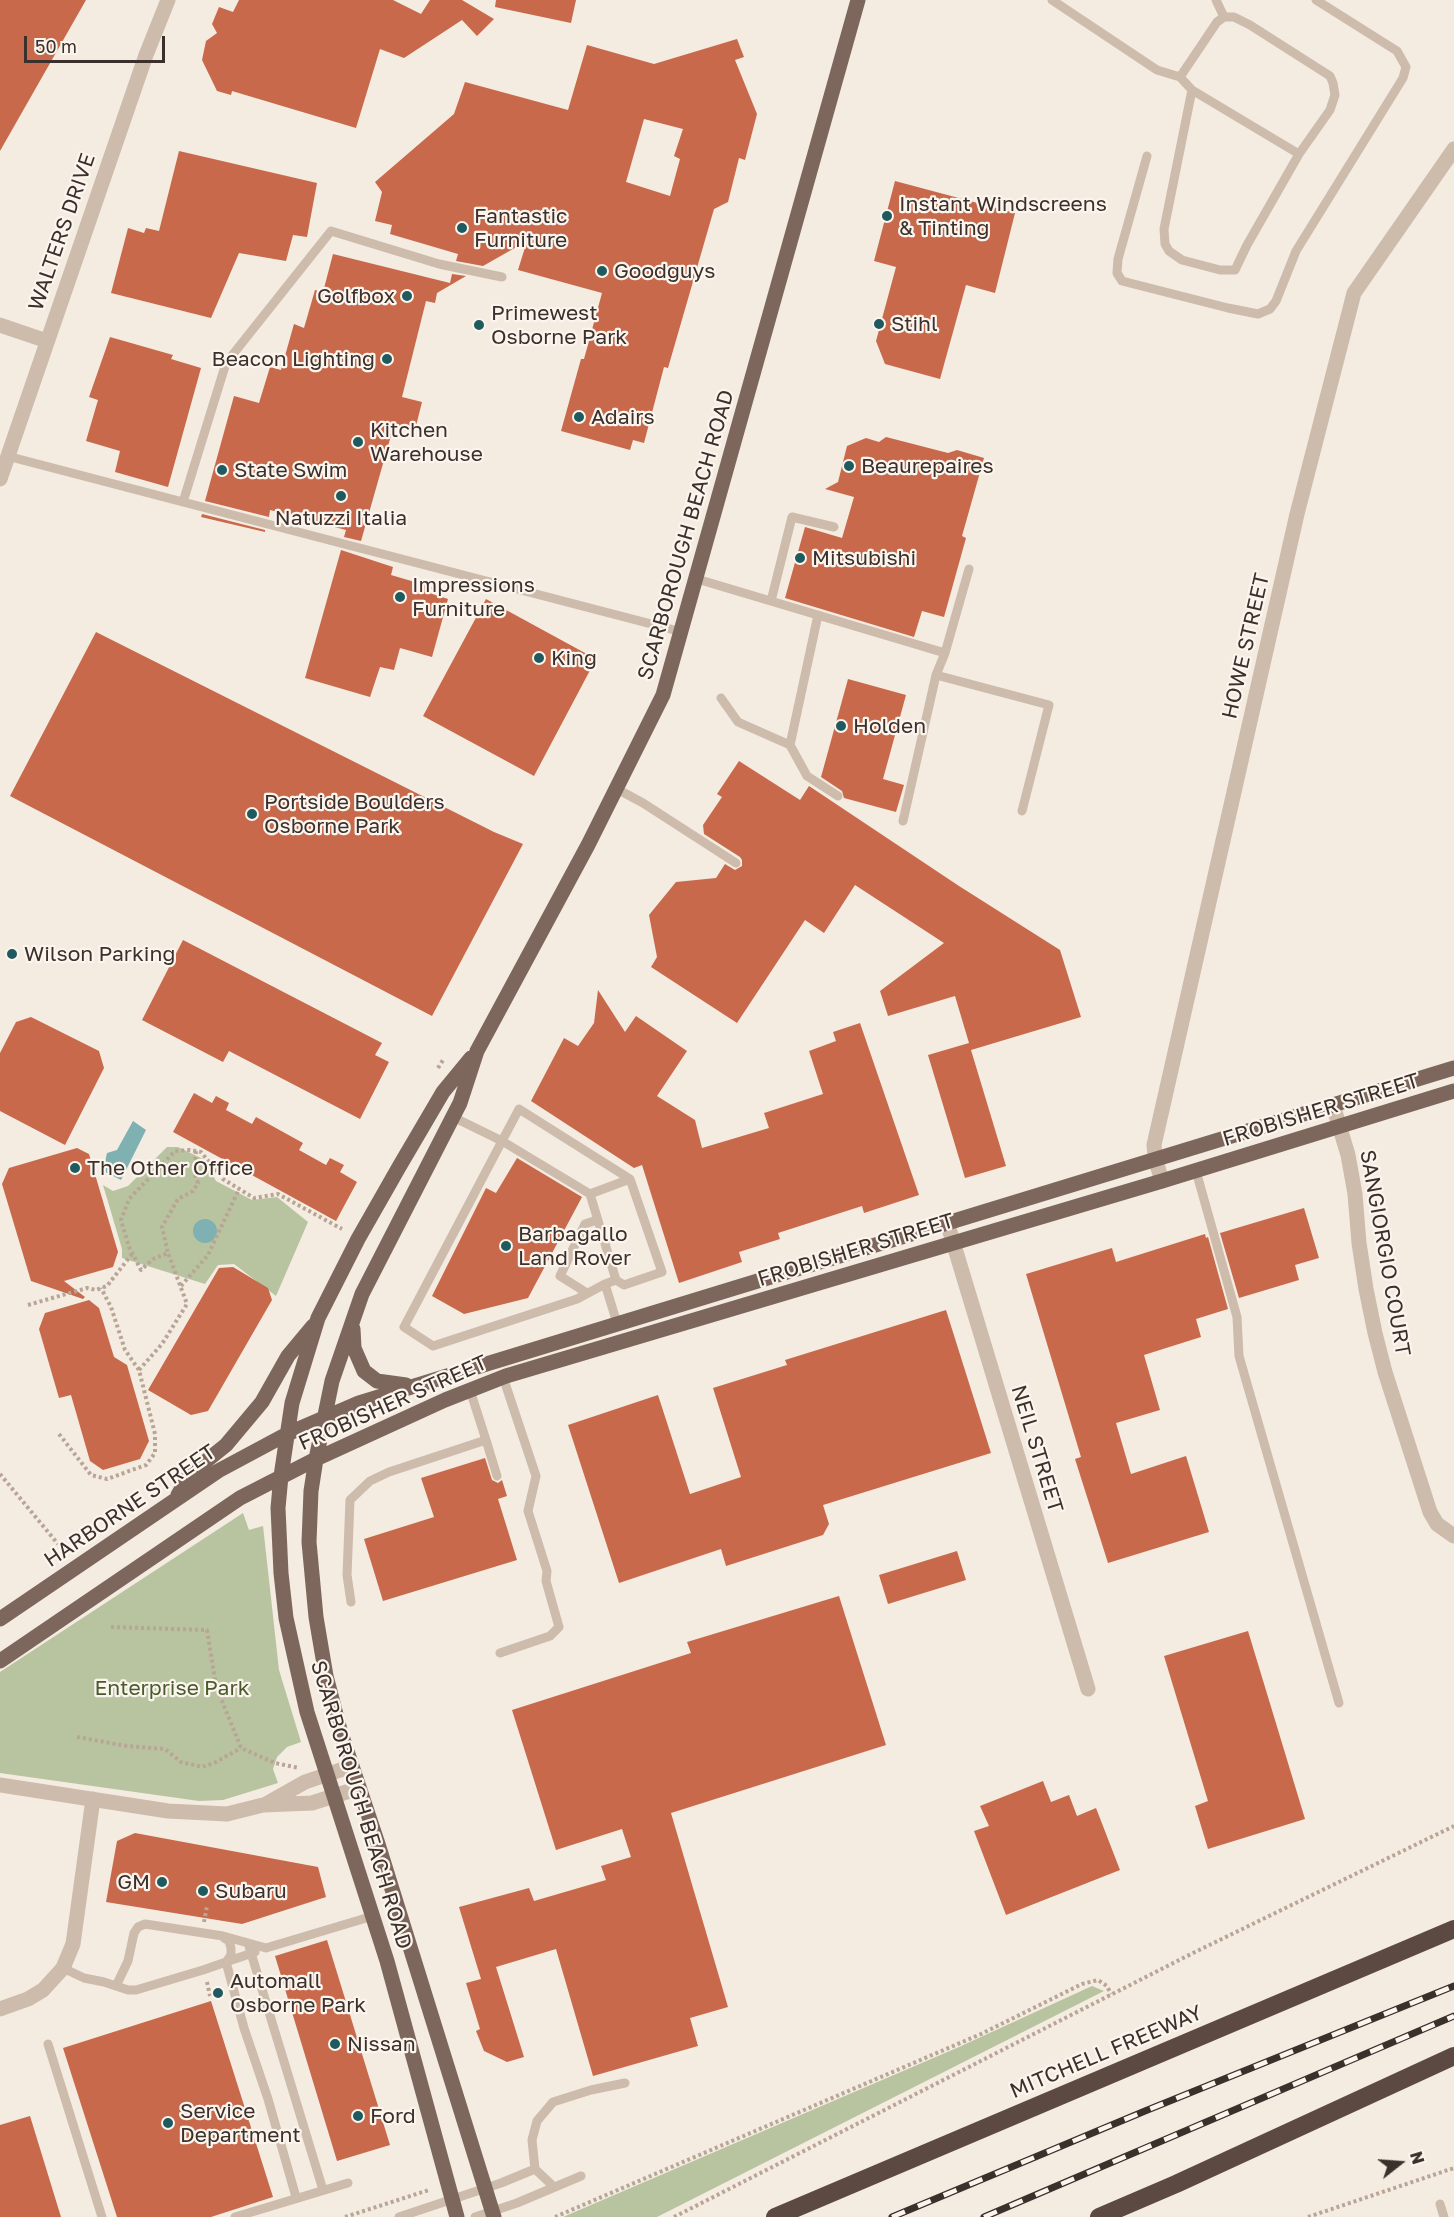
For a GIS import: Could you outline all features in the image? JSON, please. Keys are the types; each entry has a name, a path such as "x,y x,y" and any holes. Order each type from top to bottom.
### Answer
{"highway":[{"name":"MITCHELL FREEWAY","path":"775,2217 1454,1929"},
{"path":"1099,2217 1454,2056"}],"main road":[{"name":"SCARBOROUGH BEACH ROAD","path":"493,2214 352,1766 326,1676 316,1617 309,1542 311,1491 316,1459 332,1381 362,1294 460,1103 477,1051 617,789 663,694 858,0"},
{"name":"SCARBOROUGH BEACH ROAD","path":"457,2217 373,1916 307,1712 286,1618 278,1508 280,1476 292,1403 318,1318 358,1239 443,1092 477,1051"},
{"name":"FROBISHER STREET","path":"287,1434 359,1403 412,1386 1454,1068"},
{"name":"FROBISHER STREET","path":"280,1476 503,1377 1196,1171 1454,1091"},
{"path":"353,1316 354,1348 364,1371 377,1381 412,1386"},
{"path":"177,1498 190,1474 226,1445 262,1402 288,1356 318,1318"},
{"name":"HARBORNE STREET","path":"0,1619 218,1471 287,1434"},
{"path":"0,1661 214,1514 280,1476"}],"street":[{"name":"WALTERS DRIVE","path":"0,478 146,55 168,0"},
{"name":"HOWE STREET","path":"1162,1181 1155,1158 1156,1133 1295,526 1354,293 1454,149"},
{"path":"0,325 47,341"},
{"name":"SANGIORGIO COURT","path":"1333,1105 1348,1155 1366,1289 1385,1372 1430,1512 1437,1524 1454,1536"},
{"name":"NEIL STREET","path":"946,1222 1088,1689"},
{"path":"263,1805 304,1782 352,1766"},
{"path":"0,1785 168,1811 227,1814 263,1805 312,1803 359,1788"},
{"path":"0,2009 28,1999 43,1990 63,1968 73,1944 93,1799"}],"lane":[{"path":"1052,0 1157,70 1180,77 1192,90 1299,154"},
{"path":"1216,0 1224,17"},
{"path":"1147,156 1118,259 1117,273 1122,281 1258,314 1270,309 1276,302 1296,251 1403,78 1406,67 1397,51 1316,0"},
{"path":"1180,77 1217,22 1224,17 1234,17 1329,76 1334,83 1335,95 1330,110 1299,154 1235,270 1220,270 1182,260 1169,251 1165,244 1164,229 1192,90"},
{"path":"183,502 226,363 331,231 439,264 502,277"},
{"path":"7,456 682,632"},
{"path":"771,601 792,517 834,527"},
{"path":"903,821 936,675 945,653 969,569"},
{"path":"697,579 945,653"},
{"path":"790,746 818,615"},
{"path":"936,675 1049,705 1022,811"},
{"path":"721,698 738,722 790,746 807,776 838,796"},
{"path":"617,789 644,803 736,863"},
{"path":"453,1117 502,1140 590,1194 616,1280 624,1285 662,1272 630,1179 519,1109 502,1140 404,1327 433,1346 577,1299 616,1280"},
{"path":"1196,1171 1237,1317 1239,1356 1339,1703"},
{"path":"590,1194 630,1179"},
{"path":"587,1293 560,1276 585,1224 597,1220"},
{"path":"605,1284 617,1323"},
{"path":"500,1653 550,1636 559,1627 546,1581 547,1571 528,1511 536,1476 503,1377"},
{"path":"470,1390 498,1476"},
{"path":"351,1602 347,1575 350,1500 370,1481 389,1472 486,1440"},
{"path":"116,1986 125,1968 134,1933 138,1927 145,1924 223,1936 250,1948 266,1948 373,1916"},
{"path":"223,1936 229,1941 231,1948 231,1955 226,1962"},
{"path":"63,1968 75,1975 128,1990 136,1990 226,1962 250,1948"},
{"path":"250,1948 324,2190"},
{"path":"226,1962 296,2197"},
{"path":"48,2044 102,2217"},
{"path":"554,2187 535,2169 532,2140 537,2121 553,2102 624,2083"},
{"path":"399,2217 535,2169"},
{"path":"476,2217 493,2214 581,2176"},
{"path":"234,2217 348,2183"},
{"path":"1440,2204 1444,2217"}],"path":[{"path":"438,1068 443,1060"},
{"path":"168,1252 153,1259 141,1270 132,1254 121,1220 129,1199 175,1150 201,1152 223,1179 254,1198 278,1194 342,1229"},
{"path":"139,1370 162,1344 187,1304 168,1252 162,1227 178,1199 193,1191 198,1183 194,1173 196,1151"},
{"path":"180,1287 208,1255 239,1189"},
{"path":"28,1305 87,1288 96,1290 107,1286 132,1254"},
{"path":"58,1434 91,1475 106,1479 146,1465 155,1453 155,1434 139,1370 124,1350 111,1307 101,1288"},
{"path":"0,1474 58,1544"},
{"path":"111,1626 207,1630 216,1686 241,1748 275,1763 300,1768"},
{"path":"77,1737 127,1746 165,1749 181,1762 202,1767 241,1748"},
{"path":"675,2217 1111,1994 1454,1826"},
{"path":"203,1933 207,1906"},
{"path":"203,1970 210,1996"},
{"path":"555,2217 981,2034 1082,1984 1098,1980 1107,1986 1111,1994"},
{"path":"1308,2217 1454,2168"},
{"path":"345,2217 429,2190"}],"green space":[{"path":"167,1147 178,1147 203,1159 216,1181 252,1200 277,1197 308,1222 276,1296 234,1264 218,1265 205,1284 122,1258 122,1249 103,1185 113,1191 128,1186"},
{"name":"Enterprise Park","path":"243,1513 249,1530 263,1526 279,1670 301,1742 287,1747 277,1757 273,1769 278,1783 223,1800 199,1801 0,1773 0,1672"},
{"path":"1092,1986 1104,1991 657,2217 563,2217 959,2047"}],"water":[{"path":"133,1121 146,1130 121,1180 103,1171 107,1153 117,1150"},
{"path":"205,1219 214,1222 217,1231 214,1240 205,1243 196,1240 193,1231 196,1222"}],"building":[{"path":"0,0 86,0 0,151"},
{"path":"239,0 393,0 421,14 430,0 462,0 494,19 477,36 462,20 404,58 380,49 356,128 232,91 231,95 217,91 202,60 206,41 217,33 212,24 219,7 233,12"},
{"path":"496,0 576,0 571,23 495,7"},
{"path":"737,39 744,57 735,60 757,114 745,160 739,158 728,202 714,209 668,368 664,367 644,443 633,440 630,450 561,431 602,293 518,270 527,241 483,266 456,261 458,254 390,234 392,225 375,221 382,192 375,182 454,114 465,82 568,110 587,45 654,64","holes":["644,119 683,129 674,156 680,159 670,196 626,182"]},
{"path":"179,151 317,183 307,237 293,235 286,261 239,253 211,318 111,293 128,228 144,233 146,228 159,231"},
{"path":"895,181 1015,213 995,293 966,285 940,379 885,364 876,341 896,267 874,261"},
{"path":"333,254 450,283 452,274 466,276 437,293 435,303 426,301 402,397 422,402 415,430 394,425 361,541 344,537 346,530 270,510 269,517 205,501 234,396 259,403 270,367 281,370 294,324 304,328 315,290 323,292"},
{"path":"110,337 173,355 171,359 201,368 168,487 115,472 120,451 86,441 98,400 89,397"},
{"path":"886,437 948,453 957,450 984,458 962,536 966,538 944,617 922,611 914,637 785,598 805,527 842,538 854,497 825,489 838,482 847,446 866,438 879,442"},
{"path":"202,514 265,530 265,532 201,517"},
{"path":"341,550 393,567 391,575 432,587 430,593 448,599 432,657 400,648 394,670 380,667 370,697 305,678"},
{"path":"486,599 596,659 534,776 423,716"},
{"name":"Portside Boulders Osborne Park","path":"96,632 494,832 523,844 432,1016 10,796"},
{"path":"848,679 906,695 883,779 904,785 896,812 844,798 842,791 821,777"},
{"path":"739,761 800,800 809,786 1060,950 1081,1017 971,1050 1006,1166 965,1178 928,1055 969,1043 955,996 888,1016 880,991 944,943 855,885 824,933 805,920 737,1023 651,967 657,957 649,915 676,882 716,878 725,864 735,870 742,866 740,857 704,834 703,825 722,797 717,794"},
{"path":"183,940 382,1043 375,1055 389,1062 360,1119 229,1051 223,1062 142,1020"},
{"path":"598,990 625,1032 636,1016 687,1051 657,1096 695,1120 702,1148 769,1128 764,1113 823,1094 809,1051 836,1041 833,1032 860,1023 919,1195 864,1213 862,1206 778,1233 780,1239 739,1252 742,1262 679,1283 642,1165 634,1168 531,1101 564,1038 578,1046 594,1023"},
{"path":"31,1017 99,1051 104,1068 65,1145 0,1111 0,1053 16,1022"},
{"path":"194,1093 212,1103 216,1096 229,1103 226,1110 252,1124 256,1117 303,1143 299,1150 326,1165 330,1158 344,1165 340,1172 357,1182 336,1221 173,1132"},
{"path":"77,1148 89,1154 118,1252 113,1267 64,1281 85,1297 83,1299 31,1281 2,1184 9,1168"},
{"name":"Barbagallo Land Rover","path":"517,1158 582,1197 528,1298 464,1314 432,1296 486,1188 496,1193"},
{"path":"1304,1208 1319,1258 1295,1265 1299,1280 1239,1298 1220,1233"},
{"path":"1205,1234 1206,1238 1208,1237 1228,1309 1196,1319 1201,1337 1144,1355 1160,1410 1116,1423 1131,1474 1186,1456 1209,1532 1108,1563 1075,1459 1081,1457 1026,1274 1112,1248 1116,1262"},
{"path":"233,1267 268,1288 272,1300 208,1411 191,1415 148,1390 219,1268"},
{"path":"89,1300 99,1308 114,1357 127,1365 149,1441 140,1459 103,1470 90,1461 71,1395 59,1398 39,1329 45,1313"},
{"path":"946,1310 991,1453 823,1505 829,1524 823,1535 726,1566 721,1549 619,1583 568,1425 658,1395 690,1494 741,1477 713,1388 787,1365 785,1360"},
{"path":"485,1458 492,1480 498,1483 502,1480 507,1496 498,1499 517,1560 383,1601 364,1539 434,1517 421,1478"},
{"path":"957,1551 966,1580 888,1604 879,1575"},
{"path":"839,1596 886,1745 671,1813 728,2007 690,2018 698,2046 593,2076 556,1949 496,1967 524,2057 507,2062 484,2051 476,2031 480,2029 466,1983 481,1979 459,1907 529,1888 534,1901 606,1880 601,1866 631,1857 622,1829 556,1850 512,1710 691,1653 687,1642"},
{"path":"1248,1631 1305,1819 1208,1849 1195,1806 1208,1801 1164,1656"},
{"path":"1043,1781 1051,1802 1069,1795 1077,1816 1096,1808 1120,1870 1006,1915 974,1831 989,1826 980,1806"},
{"path":"135,1833 318,1867 326,1897 242,1924 106,1902 117,1841"},
{"path":"327,1940 390,2145 337,2161 275,1956"},
{"name":"Service Department","path":"211,2001 273,2197 211,2217 117,2217 63,2048"},
{"path":"30,2116 61,2217 0,2217 0,2125"}],"railway":[{"path":"892,2217 1145,2111 1454,1986"},
{"path":"984,2217 1454,2016"}],"place":[{"name":"Instant Windscreens & Tinting","path":"887,216"},
{"name":"Fantastic Furniture","path":"462,228"},
{"name":"Goodguys","path":"602,271"},
{"name":"Golfbox","path":"407,296"},
{"name":"Stihl","path":"879,324"},
{"name":"Primewest Osborne Park","path":"479,325"},
{"name":"Beacon Lighting","path":"387,359"},
{"name":"Adairs","path":"579,417"},
{"name":"Kitchen Warehouse","path":"358,442"},
{"name":"Beaurepaires","path":"849,466"},
{"name":"State Swim","path":"222,470"},
{"name":"Natuzzi Italia","path":"341,496"},
{"name":"Mitsubishi","path":"800,558"},
{"name":"Impressions Furniture","path":"400,597"},
{"name":"King","path":"539,658"},
{"name":"Holden","path":"841,726"},
{"name":"Portside Boulders Osborne Park","path":"252,814"},
{"name":"Wilson Parking","path":"12,954"},
{"name":"The Other Office","path":"75,1168"},
{"name":"Barbagallo Land Rover","path":"506,1246"},
{"name":"GM","path":"162,1882"},
{"name":"Subaru","path":"203,1891"},
{"name":"Automall Osborne Park","path":"218,1993"},
{"name":"Nissan","path":"335,2044"},
{"name":"Ford","path":"358,2116"},
{"name":"Service Department","path":"168,2123"}]}
